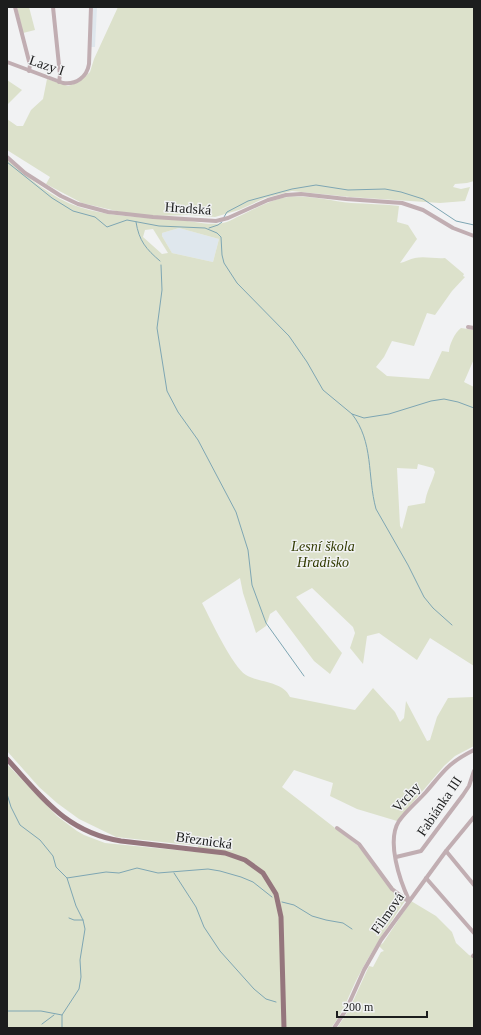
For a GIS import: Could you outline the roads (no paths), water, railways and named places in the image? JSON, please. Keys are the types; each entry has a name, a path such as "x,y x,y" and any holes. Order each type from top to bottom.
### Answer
{"main road":[{"name":"Březnická","path":"7,759 63,817 77,827 105,838 121,841 225,853 245,860 263,873 274,890 280,906 284,1028"}],"street":[{"path":"15,7 30,65 29,71"},
{"path":"53,7 60,75 59,82"},
{"name":"Lazy I","path":"7,62 59,82 70,84 80,79 87,72 89,64 91,7"},
{"name":"Hradská","path":"7,157 25,173 68,200 88,208 126,214 216,221 228,218 268,200 295,194 402,203 423,210 453,228 474,236"},
{"path":"468,327 474,328"},
{"name":"Vrchy","path":"409,901 401,882 394,844 394,834 399,820 426,792 444,770 456,760 474,752"},
{"name":"Fabiánka III","path":"396,857 421,851 463,795 469,786 474,772"},
{"name":"Filmová","path":"334,1028 346,1010 373,953 446,851 473,818"},
{"path":"337,828 359,844 392,889 409,901"},
{"path":"446,851 474,885"},
{"path":"426,878 474,933"}],"waterway":[{"path":"7,162 52,198 73,211 95,217 107,227 127,220 159,226 205,228 217,233 221,237 224,263 237,283 289,336 307,362 323,390 352,414 364,418 389,414 431,401 444,399 474,408"},
{"path":"224,217 227,212 248,201 292,189 316,185 348,190 385,189 401,192 423,199 456,221 474,225"},
{"path":"136,222 141,240 151,253 160,261"},
{"path":"209,228 222,222"},
{"path":"161,265 162,290 157,328 167,391 178,412 198,440 236,512 248,550 252,585 266,623 304,676"},
{"path":"352,414 364,436 376,509 408,565 424,597 433,608 452,625"},
{"path":"7,794 11,807 20,825 40,840 53,856 56,867 67,878 106,872 119,873 137,868 158,873 208,869 241,877 253,882 272,897"},
{"path":"174,873 196,907 204,927 220,951 254,989 266,999 276,1002"},
{"path":"62,1028 62,1015 79,989 81,977 80,960 85,929 67,878"},
{"path":"282,902 294,905 312,916 343,923 352,929"},
{"path":"69,918 74,920 83,920"},
{"path":"7,1011 41,1011 62,1015"},
{"path":"42,1024 54,1015"}],"park label":[{"name":"Lesní škola Hradisko","path":"323,554"}]}
